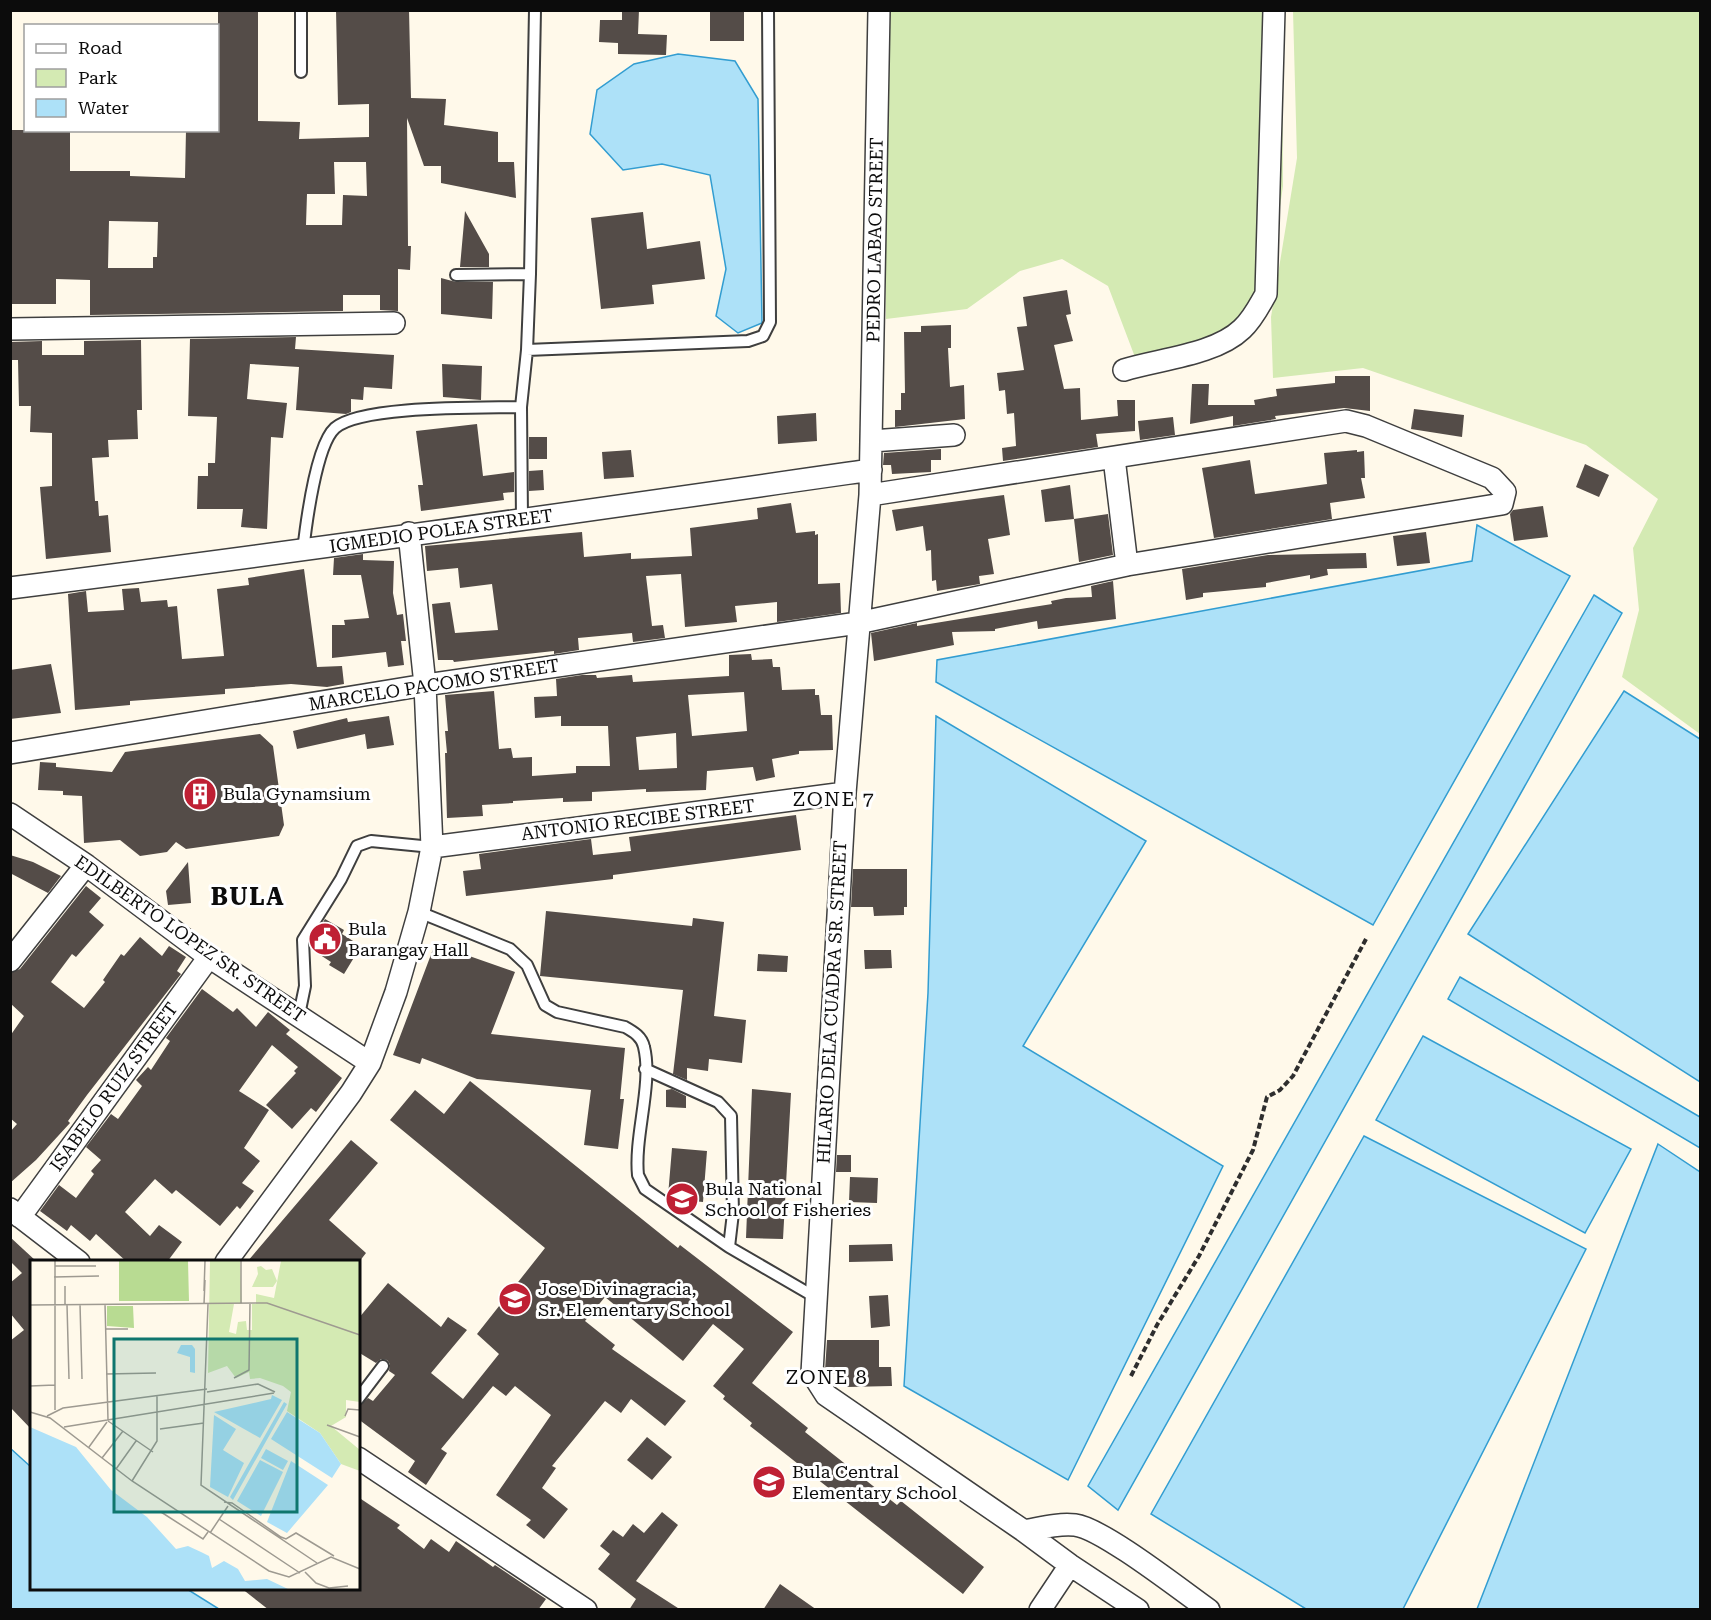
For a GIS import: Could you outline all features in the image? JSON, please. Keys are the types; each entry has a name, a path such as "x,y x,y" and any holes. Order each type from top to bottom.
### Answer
{"street":[{"name":"PEDRO LABAO STREET","path":"870,495 879,10"},
{"path":"1124,370 1222,343 1242,330 1266,294 1275,10"},
{"path":"10,329 394,323"},
{"name":"MARCELO PACOMO STREET","path":"10,753 425,685 858,623 1127,565 1502,504 1505,492 1492,478 1366,426 1346,421 1114,458"},
{"path":"872,441 954,435"},
{"path":"870,495 1114,458 1127,565"},
{"name":"IGMEDIO POLEA STREET","path":"10,588 303,551 409,533 871,470"},
{"name":"HILARIO DELA CUADRA SR. STREET","path":"870,495 845,793 811,1363 815,1379 826,1395 1138,1610"},
{"path":"227,1260 370,1063 396,992 419,912 432,847 425,685 409,533"},
{"name":"ANTONIO RECIBE STREET","path":"432,847 845,793"},
{"name":"EDILBERTO LOPEZ SR. STREET","path":"10,814 86,865 209,957 370,1063"},
{"path":"10,961 86,865"},
{"name":"ISABELO RUIZ STREET","path":"15,1213 209,957"},
{"path":"15,1213 76,1260"},
{"path":"360,1459 586,1610"},
{"path":"1024,1531 1059,1525 1078,1526 1103,1536 1209,1610"},
{"path":"1040,1610 1070,1565"}],"lane":[{"path":"300,72 301,10"},
{"path":"522,519 520,407 527,350 536,10"},
{"path":"527,350 748,341 764,336 770,322 768,10"},
{"path":"456,275 530,274"},
{"path":"303,551 317,476 326,443 335,429 346,422 378,415 425,410 520,407"},
{"path":"299,1015 305,986 303,940 341,879 357,846 371,841 432,847"},
{"path":"419,912 510,949 527,965 546,1005 557,1012 625,1027 634,1032 645,1048 638,1175 645,1189 729,1247 815,1298"},
{"path":"645,1070 718,1102 731,1116 733,1213 729,1247"},
{"path":"360,1395 382,1366"}],"path":[{"path":"1131,1376 1157,1325 1199,1256 1253,1150 1267,1097 1280,1090 1293,1076 1366,939"}],"green space":[{"path":"883,11 1282,11 1283,186 1264,317 1141,373 1108,286 1062,259 1020,271 967,309 886,319"},
{"path":"1293,11 1700,11 1700,734 1622,677 1639,610 1633,548 1658,499 1586,445 1363,368 1273,378 1271,317 1297,158"}],"water":[{"path":"678,54 735,61 758,99 762,323 738,333 716,316 726,269 710,175 662,164 623,170 590,134 597,90 634,64"},
{"path":"1477,525 1570,576 1373,925 936,682 937,660 1472,561"},
{"path":"1594,595 1622,613 1118,1510 1088,1486"},
{"path":"1624,691 1700,739 1700,1082 1468,934"},
{"path":"936,716 1146,841 1023,1046 1223,1166 1068,1480 904,1386 928,993"},
{"path":"1460,977 1700,1117 1700,1148 1448,999"},
{"path":"1423,1036 1631,1149 1585,1233 1376,1120"},
{"path":"1364,1136 1586,1249 1403,1609 1306,1609 1151,1514"},
{"path":"1658,1144 1700,1172 1700,1609 1477,1609"},
{"path":"10,1448 30,1466 30,1590 189,1590 219,1609 11,1609"}],"building":[{"path":"218,10 258,10 258,121 300,122 299,139 369,137 369,104 338,105 336,10 409,10 411,98 446,99 444,125 498,132 498,162 514,162 516,198 441,183 441,166 424,166 407,118 410,270 398,269 398,311 380,310 380,295 343,295 343,311 90,315 90,280 56,279 56,304 11,304 10,130 70,132 70,171 130,171 130,176 185,178 186,132 219,132","holes":["334,162 366,162 367,196 343,195 342,225 306,225 307,194 335,194","109,221 158,222 157,257 153,257 153,268 108,268"]},
{"path":"622,10 639,10 638,34 667,35 666,55 618,54 618,43 599,42 600,20 622,20"},
{"path":"710,10 744,10 744,41 710,41"},
{"path":"465,211 489,254 489,267 460,267"},
{"path":"643,212 647,249 700,241 705,279 652,285 654,304 601,309 591,218"},
{"path":"441,278 456,282 493,282 492,319 441,314"},
{"path":"1067,290 1071,314 1066,315 1073,341 1054,345 1064,389 1080,388 1081,420 1118,416 1117,400 1135,400 1135,431 1096,434 1098,447 1003,461 1002,448 1016,446 1014,413 1007,414 1005,390 999,391 997,373 1024,370 1017,327 1027,326 1023,297"},
{"path":"951,325 951,348 948,348 950,387 964,385 965,419 895,427 895,410 901,410 901,393 905,393 904,332 921,332 921,326"},
{"path":"296,337 295,349 394,355 392,389 364,387 363,400 351,399 351,412 346,414 296,410 299,367 250,364 247,399 287,403 283,438 271,437 267,529 241,527 243,509 197,509 198,476 208,476 208,463 215,463 217,417 188,416 190,339"},
{"path":"141,340 142,410 137,410 138,439 108,440 109,457 92,458 95,501 98,501 99,516 108,515 111,552 46,559 40,487 52,486 52,433 30,432 31,406 19,406 18,360 10,360 10,342 42,341 42,355 84,355 84,341"},
{"path":"442,364 482,366 481,400 443,397"},
{"path":"1335,376 1370,376 1370,411 1344,408 1275,416 1276,419 1233,426 1233,416 1190,424 1192,384 1209,384 1208,405 1255,405 1254,400 1277,396 1276,389 1335,383"},
{"path":"1414,409 1464,415 1462,437 1411,429"},
{"path":"816,413 817,441 778,444 777,416"},
{"path":"1173,417 1175,435 1140,440 1138,421"},
{"path":"477,424 483,476 514,472 514,492 503,493 504,500 421,511 418,485 423,485 416,431"},
{"path":"529,437 547,437 547,459 529,459"},
{"path":"941,449 941,460 931,460 931,472 892,474 891,465 883,465 884,453"},
{"path":"631,450 634,477 604,479 602,452"},
{"path":"1357,450 1357,452 1364,451 1365,478 1361,478 1365,498 1330,503 1332,519 1214,538 1202,468 1250,460 1255,494 1327,484 1324,453"},
{"path":"1585,464 1609,475 1599,497 1576,487"},
{"path":"543,470 544,490 529,491 529,471"},
{"path":"1070,485 1074,519 1045,522 1041,490"},
{"path":"1004,495 1010,535 988,539 994,574 979,576 980,584 937,591 936,580 932,581 931,550 926,551 923,526 896,531 892,510"},
{"path":"791,503 796,533 815,531 815,535 818,534 818,584 840,583 841,613 777,622 777,602 735,606 737,622 685,627 681,574 646,576 652,626 663,625 665,638 633,642 632,633 578,638 579,650 554,654 554,651 454,662 453,660 438,660 432,604 450,602 455,633 498,630 492,584 460,588 458,568 427,571 425,546 582,532 584,557 631,553 631,559 692,556 690,528 758,519 757,508"},
{"path":"1543,506 1548,537 1514,541 1510,514 1513,510"},
{"path":"1108,514 1113,555 1079,562 1074,519"},
{"path":"1426,532 1430,563 1397,566 1393,536"},
{"path":"1366,553 1367,568 1327,569 1328,575 1310,579 1310,575 1266,583 1266,587 1203,593 1203,597 1186,600 1182,569 1268,555"},
{"path":"363,554 363,560 394,561 393,593 397,615 403,614 406,641 401,641 404,665 388,667 386,652 332,658 332,625 345,625 344,620 369,618 361,575 333,575 334,558"},
{"path":"304,569 317,667 342,666 344,684 327,687 291,684 225,689 225,694 130,701 130,705 75,710 68,594 86,591 88,612 124,610 122,589 139,588 141,602 167,600 168,607 177,606 182,659 224,656 217,589 249,585 248,578"},
{"path":"1113,581 1116,619 1038,629 1037,621 995,629 995,631 952,632 954,645 874,661 871,633 917,623 917,626 1052,604 1051,601 1066,598 1092,597 1091,586"},
{"path":"751,654 752,660 772,659 773,667 780,667 782,690 815,689 815,695 819,695 821,715 832,715 833,750 799,751 799,754 772,759 775,777 756,781 753,767 707,771 706,790 646,792 646,789 592,792 592,801 563,802 563,798 513,801 513,803 482,805 483,816 447,818 445,731 448,731 445,695 494,691 499,749 511,748 513,758 532,757 532,776 576,773 576,766 610,766 608,726 561,726 561,716 535,718 534,697 557,696 556,679 582,675 596,675 597,678 632,675 633,682 729,676 729,655","holes":["744,692 747,731 692,736 688,695","676,733 677,768 639,770 636,737"]},
{"path":"51,664 61,713 10,719 10,670"},
{"path":"389,716 394,745 367,749 365,734 297,749 293,731 347,718 348,722"},
{"name":"Bula Gynamsium","path":"260,734 273,746 284,825 279,836 186,849 176,842 167,852 140,856 120,840 84,843 82,796 63,795 63,791 38,790 40,762 56,763 56,767 112,772 125,752"},
{"path":"796,815 801,850 613,875 613,879 466,896 463,871 481,869 479,854 591,839 593,855 631,851 629,837"},
{"path":"10,855 33,862 61,876 48,893 10,873"},
{"path":"188,862 191,903 168,905 166,891"},
{"path":"853,869 907,869 907,907 904,907 904,915 874,916 873,907 851,907"},
{"path":"86,886 101,898 89,912 104,925 76,957 72,954 51,982 84,1008 105,982 103,980 121,954 124,956 140,937 162,956 169,946 186,957 177,971 181,974 87,1095 68,1121 70,1123 36,1160 10,1183 10,1132 17,1124 10,1118 10,1036 24,1016 10,1003 10,973 20,969"},
{"path":"546,911 692,926 693,918 724,922 714,1016 746,1020 742,1063 709,1059 708,1071 687,1068 687,1080 673,1074 683,990 540,976"},
{"path":"325,919 344,930 342,934 361,946 344,974 329,965 331,962 311,949 311,942"},
{"path":"435,944 515,972 491,1034 625,1048 620,1099 624,1099 618,1149 584,1145 591,1090 477,1079 422,1058 420,1064 393,1055"},
{"path":"864,950 891,950 892,968 865,969"},
{"path":"758,954 788,956 787,972 757,971"},
{"path":"202,989 233,1012 237,1008 256,1027 268,1012 290,1030 286,1034 342,1078 316,1112 311,1108 292,1129 266,1105 296,1073 294,1071 298,1067 272,1045 239,1091 269,1110 244,1148 260,1161 242,1183 254,1191 240,1209 237,1206 220,1226 176,1190 172,1194 155,1179 125,1212 150,1236 159,1225 182,1242 168,1260 125,1260 96,1234 90,1241 71,1225 67,1231 40,1211 59,1185 76,1198 94,1174 91,1171 101,1160 86,1147 111,1114 118,1119 142,1086 136,1080 148,1067 151,1070 170,1041 166,1038"},
{"path":"470,1081 678,1248 680,1245 793,1332 752,1383 808,1428 805,1432 897,1505 901,1501 984,1567 963,1594 750,1426 752,1423 723,1399 725,1396 713,1386 744,1349 713,1324 683,1361 605,1297 585,1321 615,1345 612,1349 686,1401 665,1426 631,1399 621,1413 605,1401 552,1466 556,1468 542,1488 568,1509 544,1539 526,1525 531,1520 496,1495 551,1415 515,1386 506,1396 493,1386 441,1449 447,1453 426,1485 408,1472 415,1461 360,1420 360,1404 368,1398 373,1401 395,1375 389,1371 390,1364 387,1360 381,1359 376,1363 360,1353 360,1317 388,1283 441,1327 448,1317 467,1330 431,1373 463,1399 499,1354 477,1334 545,1248 390,1120 415,1090 444,1114"},
{"path":"672,1089 686,1096 686,1108 666,1107 666,1090"},
{"path":"752,1089 791,1093 783,1239 746,1238"},
{"path":"351,1140 378,1163 329,1220 366,1253 360,1261 249,1260"},
{"path":"672,1148 707,1151 703,1202 673,1199 668,1196"},
{"path":"837,1155 851,1155 851,1172 836,1172"},
{"path":"850,1177 878,1178 877,1203 849,1202"},
{"path":"10,1237 35,1260 30,1260 30,1428 10,1407 10,1341 24,1330 10,1313 10,1283 22,1273 10,1261"},
{"path":"892,1244 893,1261 849,1262 849,1245"},
{"path":"888,1295 890,1326 871,1328 869,1296"},
{"path":"827,1340 879,1340 879,1367 891,1367 892,1386 847,1387 846,1373 827,1374 825,1370"},
{"path":"647,1437 672,1457 652,1480 627,1460"},
{"path":"360,1498 400,1525 397,1528 424,1549 431,1539 449,1552 456,1541 493,1567 495,1565 546,1599 538,1610 269,1610 244,1590 360,1590"},
{"path":"662,1512 678,1525 636,1581 681,1610 629,1610 636,1599 598,1569 610,1554 600,1546 613,1530 623,1537 633,1524 644,1533"},
{"path":"780,1584 817,1610 763,1610"}],"place":[{"name":"Bula Gynamsium","path":"200,794"},
{"name":"Bula Barangay Hall","path":"325,939"},
{"name":"Bula National School of Fisheries","path":"682,1199"},
{"name":"Jose Divinagracia, Sr. Elementary School","path":"515,1299"},
{"name":"Bula Central Elementary School","path":"769,1482"}],"district":[{"name":"ZONE 7","path":"834,799"},
{"name":"BULA","path":"248,897"},
{"name":"ZONE 8","path":"827,1377"}]}
